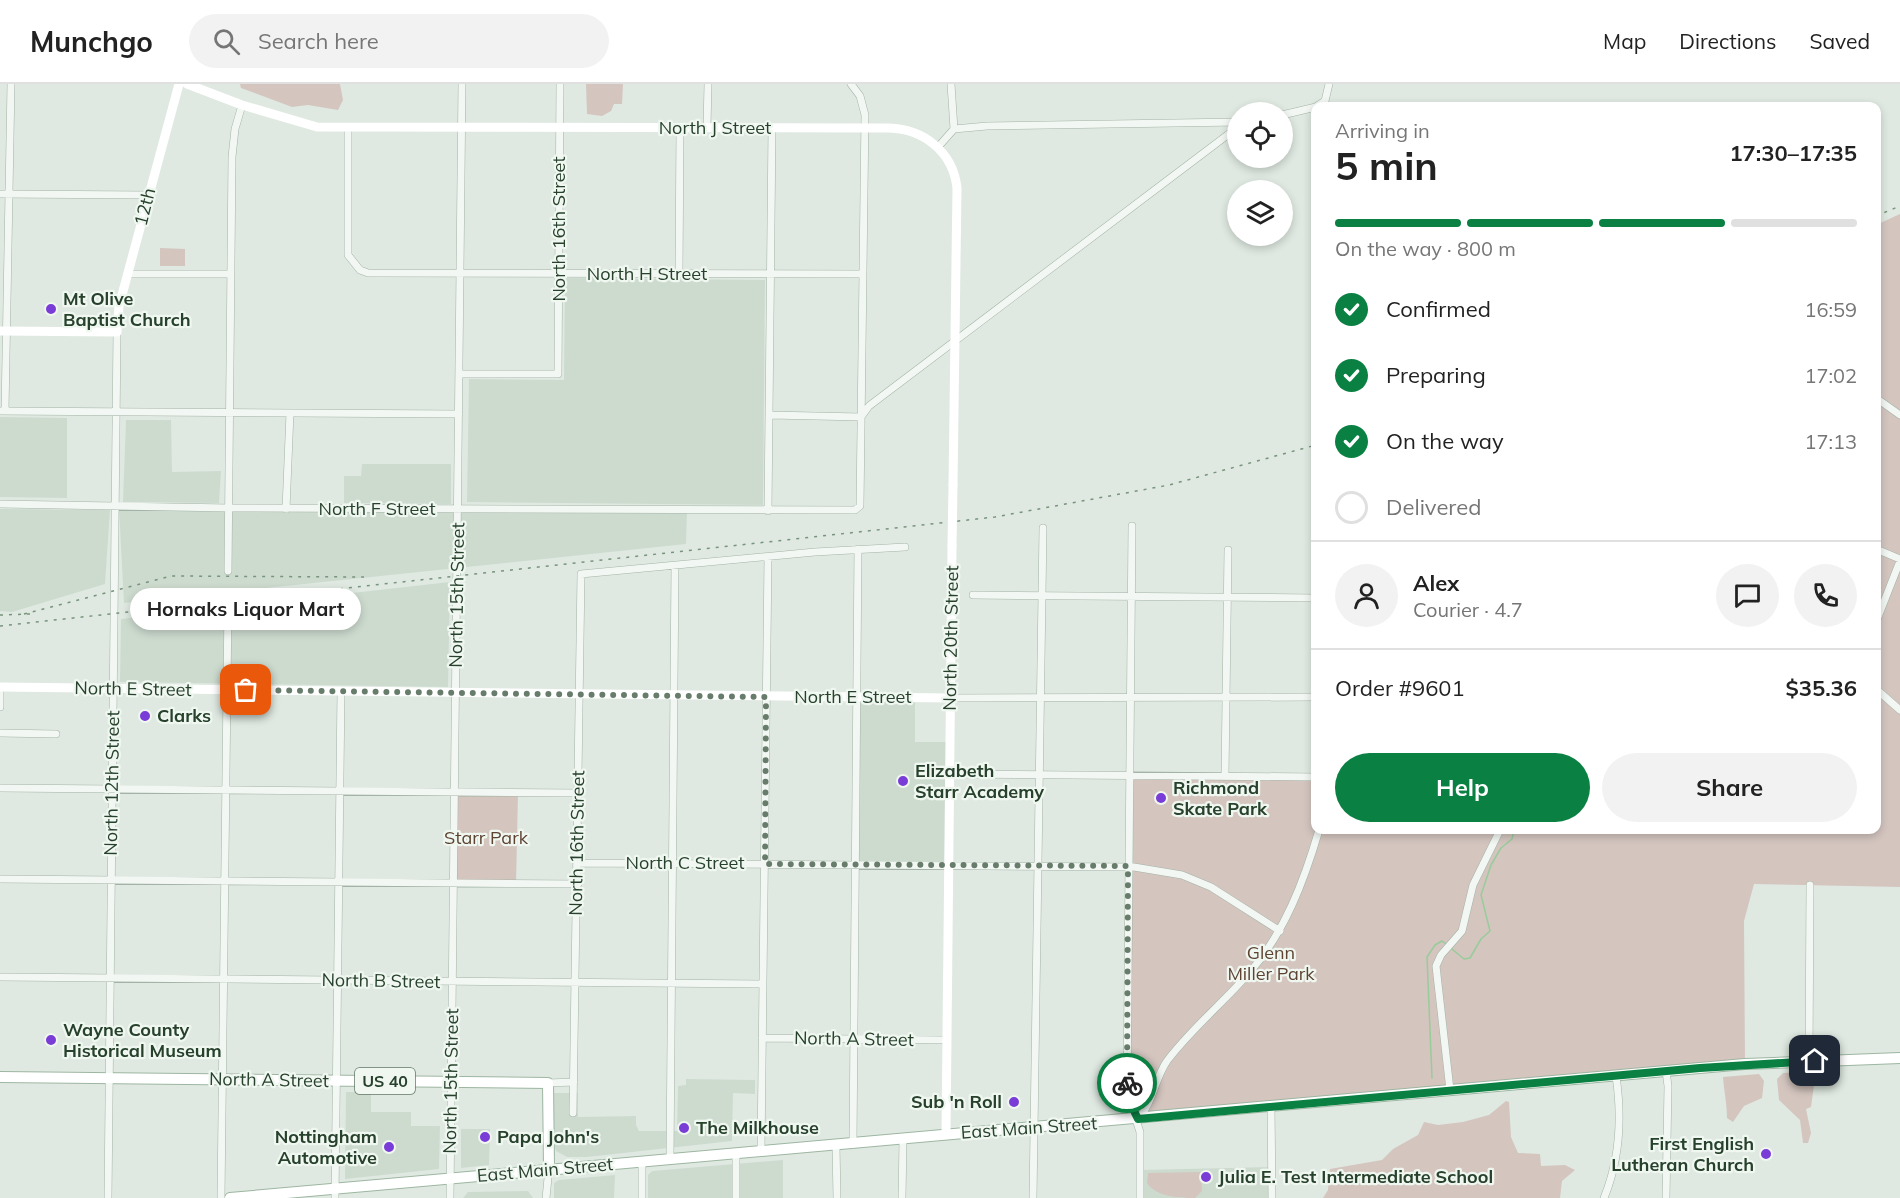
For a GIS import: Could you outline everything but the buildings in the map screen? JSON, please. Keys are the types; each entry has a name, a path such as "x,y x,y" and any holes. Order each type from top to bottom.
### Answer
{"main road":[{"name":"East Main Street","path":"230,1198 335,1193 549,1168 903,1140 946,1134 1666,1071 1809,1061 1900,1058"},
{"name":"North A Street","path":"0,1077 548,1083"},
{"path":"548,1083 549,1168"}],"street":[{"path":"11,84 3,411 459,414"},
{"name":"12th","path":"117,332 119,306 178,84"},
{"name":"North J Street","path":"187,84 242,105 307,125 864,128 909,130 938,147"},
{"name":"North 15th Street","path":"450,1198 462,84"},
{"name":"North 16th Street","path":"459,374 558,374 560,84"},
{"path":"707,127 708,84"},
{"path":"851,84 862,102 864,128 861,417"},
{"path":"938,147 954,129 951,84"},
{"path":"1322,102 1326,99 1329,84"},
{"path":"228,571 233,138 242,105"},
{"path":"1293,112 1311,108"},
{"path":"954,129 1096,122 1227,122"},
{"name":"North H Street","path":"348,127 348,255 360,270 375,274 863,274"},
{"path":"679,274 680,128"},
{"path":"768,511 772,128"},
{"path":"861,417 870,406 1227,135"},
{"name":"North 20th Street","path":"938,147 954,170 957,188 946,1134"},
{"path":"0,194 148,195"},
{"path":"129,274 231,274"},
{"path":"4,331 117,332"},
{"name":"North 12th Street","path":"108,1198 117,332"},
{"path":"1881,402 1900,415"},
{"path":"286,509 290,413"},
{"path":"770,415 861,417"},
{"name":"North F Street","path":"0,504 286,509 852,511 860,506 861,417"},
{"path":"1132,526 1127,1093 1138,1119 1140,1132 1140,1198"},
{"path":"1033,1198 1043,528"},
{"path":"670,1158 675,566 858,549 905,547"},
{"path":"853,1144 858,549"},
{"path":"1225,776 1228,550"},
{"path":"1881,551 1900,560 1881,609"},
{"path":"761,1151 768,557"},
{"name":"North 16th Street","path":"573,1113 581,574 675,566"},
{"path":"973,595 1311,598"},
{"path":"221,1198 228,604"},
{"path":"0,687 0,706"},
{"name":"North E Street","path":"0,687 950,698"},
{"path":"335,1193 341,692"},
{"path":"1881,693 1900,710"},
{"path":"950,698 1311,697"},
{"path":"0,733 56,734"},
{"path":"949,774 1311,777"},
{"path":"0,788 578,793"},
{"path":"1138,1119 1147,1109 1151,1092 1167,1061 1249,974 1280,931 1299,891 1318,834"},
{"path":"1450,1090 1436,971 1437,961 1465,924 1473,885 1498,834"},
{"name":"North C Street","path":"578,863 1128,866 1182,875 1211,887 1280,931"},
{"path":"0,879 578,884"},
{"path":"1809,1061 1810,885"},
{"name":"North B Street","path":"0,977 762,984"},
{"name":"North A Street","path":"762,1038 947,1040"},
{"path":"1666,1071 1668,1086 1666,1198"},
{"path":"1604,1198 1614,1174 1617,1154 1620,1103 1616,1076"},
{"name":"North A Street","path":"548,1083 574,1082"},
{"path":"1272,1106 1272,1198"},
{"path":"902,1198 903,1140"},
{"path":"836,1145 837,1198"},
{"path":"735,1153 736,1198"},
{"path":"642,1162 642,1198"},
{"path":"546,1198 549,1168"}],"shaded area":[{"path":"565,278 765,280 763,505 467,502 469,379 564,380"},
{"path":"0,417 67,418 67,498 0,497"},
{"path":"126,420 171,420 172,472 221,471 219,503 123,502"},
{"path":"362,464 451,464 451,504 344,503 344,476 361,476"},
{"path":"0,509 110,510 105,584 12,612 0,611"},
{"path":"119,509 687,511 686,544 124,603"},
{"path":"450,582 448,687 120,682 121,619"},
{"name":"Elizabeth Starr Academy","path":"857,697 915,698 915,742 950,742 948,865 855,865"},
{"path":"686,1079 755,1080 755,1094 733,1093 732,1141 587,1157 567,1157 556,1151 554,1093 578,1093 578,1117 636,1116 639,1131 677,1131 678,1086 686,1085"},
{"path":"346,1092 371,1092 371,1112 411,1112 411,1126 440,1126 439,1169 345,1179"},
{"path":"461,1129 490,1129 489,1165 461,1168"},
{"path":"783,1160 783,1198 648,1198 648,1175 652,1171"},
{"name":"Julia E. Test Intermediate School","path":"1272,1167 1272,1198 1140,1198 1140,1170"},
{"path":"615,1175 614,1198 554,1198 554,1183 559,1180"},
{"path":"528,1191 533,1198 463,1198 468,1192"}],"green space":[{"path":"240,84 340,84 343,100 338,110 308,105 292,107 241,88"},
{"path":"586,84 623,84 622,104 614,104 611,111 602,116 587,114"},
{"name":"Glenn Miller Park","path":"1900,214 1900,887 1754,884 1744,921 1745,1064 1138,1119 1130,1103 1129,775 1311,777 1311,834 1881,834 1881,223"},
{"path":"160,248 185,249 185,266 160,266"},
{"name":"Starr Park","path":"455,792 518,792 516,884 453,883"},
{"path":"1811,1072 1814,1085 1811,1107 1806,1109 1811,1133 1808,1143 1803,1143 1800,1120 1779,1100 1777,1079 1783,1073"},
{"path":"1759,1074 1764,1081 1762,1098 1744,1106 1733,1122 1727,1118 1723,1077"},
{"path":"1506,1101 1509,1102 1511,1137 1518,1153 1540,1154 1541,1166 1565,1165 1575,1170 1562,1181 1560,1198 1323,1198 1328,1190 1330,1169 1382,1160 1393,1149 1418,1135 1424,1122 1438,1125 1463,1122 1489,1115"},
{"path":"1201,1172 1202,1191 1195,1198 1162,1194 1147,1183 1148,1173"}],"waterway":[{"path":"1452,949 1464,959 1470,958 1481,939 1490,931 1481,895 1491,865 1501,848 1512,839 1513,834"},
{"path":"1432,1078 1427,957 1435,945 1442,941 1446,944"}],"railway":[{"path":"1881,214 1900,206"},
{"path":"0,626 995,517 1169,485 1311,446"},
{"path":"24,614 171,576 364,577"},
{"path":"0,615 30,614"}],"way so far":[{"path":"246,690 766,697 765,864 1128,866 1127,1083"}],"place":[{"name":"Mt Olive Baptist Church","path":"51,309"},
{"name":"Hornaks Liquor Mart","path":"246,690"},
{"name":"Clarks","path":"145,716"},
{"name":"Elizabeth Starr Academy","path":"903,781"},
{"name":"Richmond Skate Park","path":"1161,798"},
{"name":"Wayne County Historical Museum","path":"51,1040"},
{"name":"Sub 'n Roll","path":"1014,1102"},
{"name":"The Milkhouse","path":"684,1128"},
{"name":"Papa John's","path":"485,1137"},
{"name":"Nottingham Automotive","path":"389,1147"},
{"name":"First English Lutheran Church","path":"1766,1154"},
{"name":"Julia E. Test Intermediate School","path":"1206,1177"}],"route":[{"path":"1127,1083 1130,1103 1138,1119 1745,1064 1815,1061"}]}
